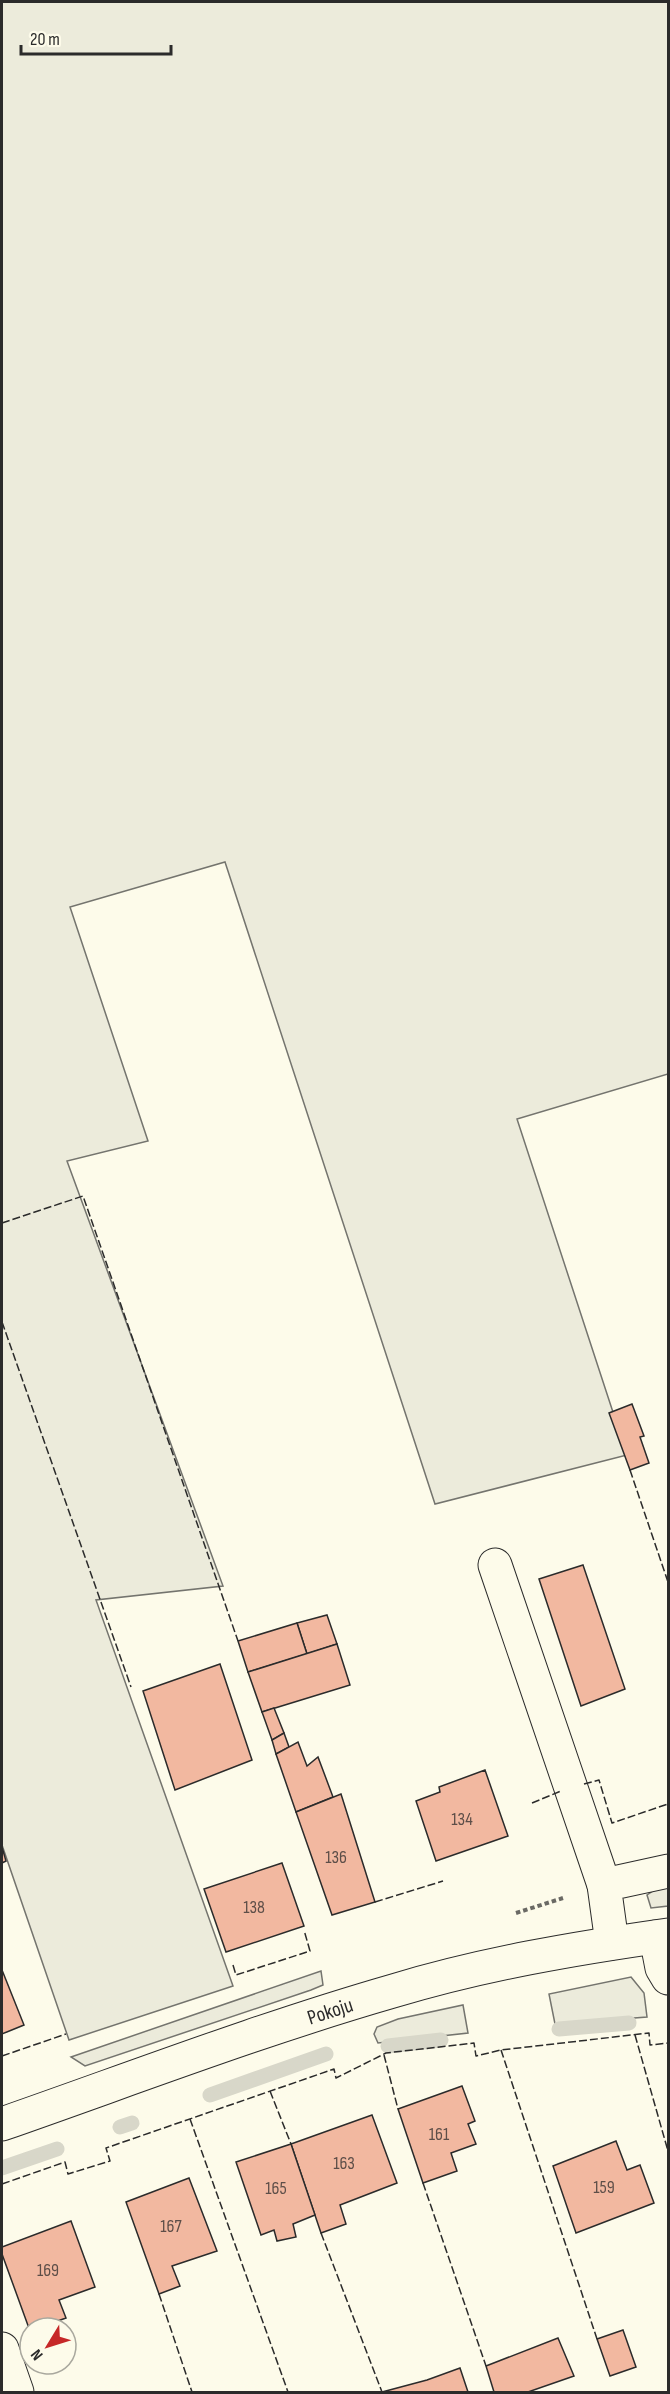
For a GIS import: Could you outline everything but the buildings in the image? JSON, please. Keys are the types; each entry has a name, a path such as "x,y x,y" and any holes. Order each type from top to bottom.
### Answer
{"street":[{"path":"495,1565 604,1885 612,1943"},
{"path":"604,1885 669,1871"},
{"path":"662,1936 662,1968 669,1978"},
{"name":"Pokoju","path":"2,2124 393,1990 493,1966 612,1943 662,1936"},
{"path":"2,2349 17,2392"}],"shaded area":[{"path":"2,2 668,2 668,1074 517,1119 627,1455 435,1504 225,862 70,907 148,1141 67,1161 223,1586 96,1600 233,1986 69,2040 2,1845"},
{"path":"668,1881 668,1906 651,1908 647,1895"},
{"path":"321,1971 323,1985 311,1990 85,2066 71,2057"},
{"path":"631,1977 644,1993 647,2017 555,2024 549,1994"},
{"path":"463,2005 468,2033 378,2043 374,2034 377,2027 398,2019"}],"waterway":[{"path":"559,2029 629,2023"},
{"path":"388,2046 441,2040"},
{"path":"210,2095 326,2054"},
{"path":"120,2127 132,2123"},
{"path":"2,2168 57,2149"}],"fence":[{"path":"2,1223 83,1196 238,1641"},
{"path":"2,1322 131,1687"},
{"path":"630,1470 668,1582"},
{"path":"584,1784 599,1780 612,1823 668,1804"},
{"path":"532,1803 561,1791"},
{"path":"375,1902 443,1881"},
{"path":"233,1965 236,1975 310,1951 304,1930"},
{"path":"2,2184 65,2162 68,2174 110,2161 106,2148 334,2069 336,2078 386,2053 474,2043 476,2056 501,2050 649,2033 650,2045 668,2043"},
{"path":"2,2056 66,2034"},
{"path":"635,2035 668,2151"},
{"path":"501,2050 597,2339"},
{"path":"384,2055 398,2109"},
{"path":"270,2091 291,2144"},
{"path":"190,2119 288,2392"},
{"path":"423,2183 486,2366"},
{"path":"321,2233 382,2392"},
{"path":"159,2294 192,2392"}]}
